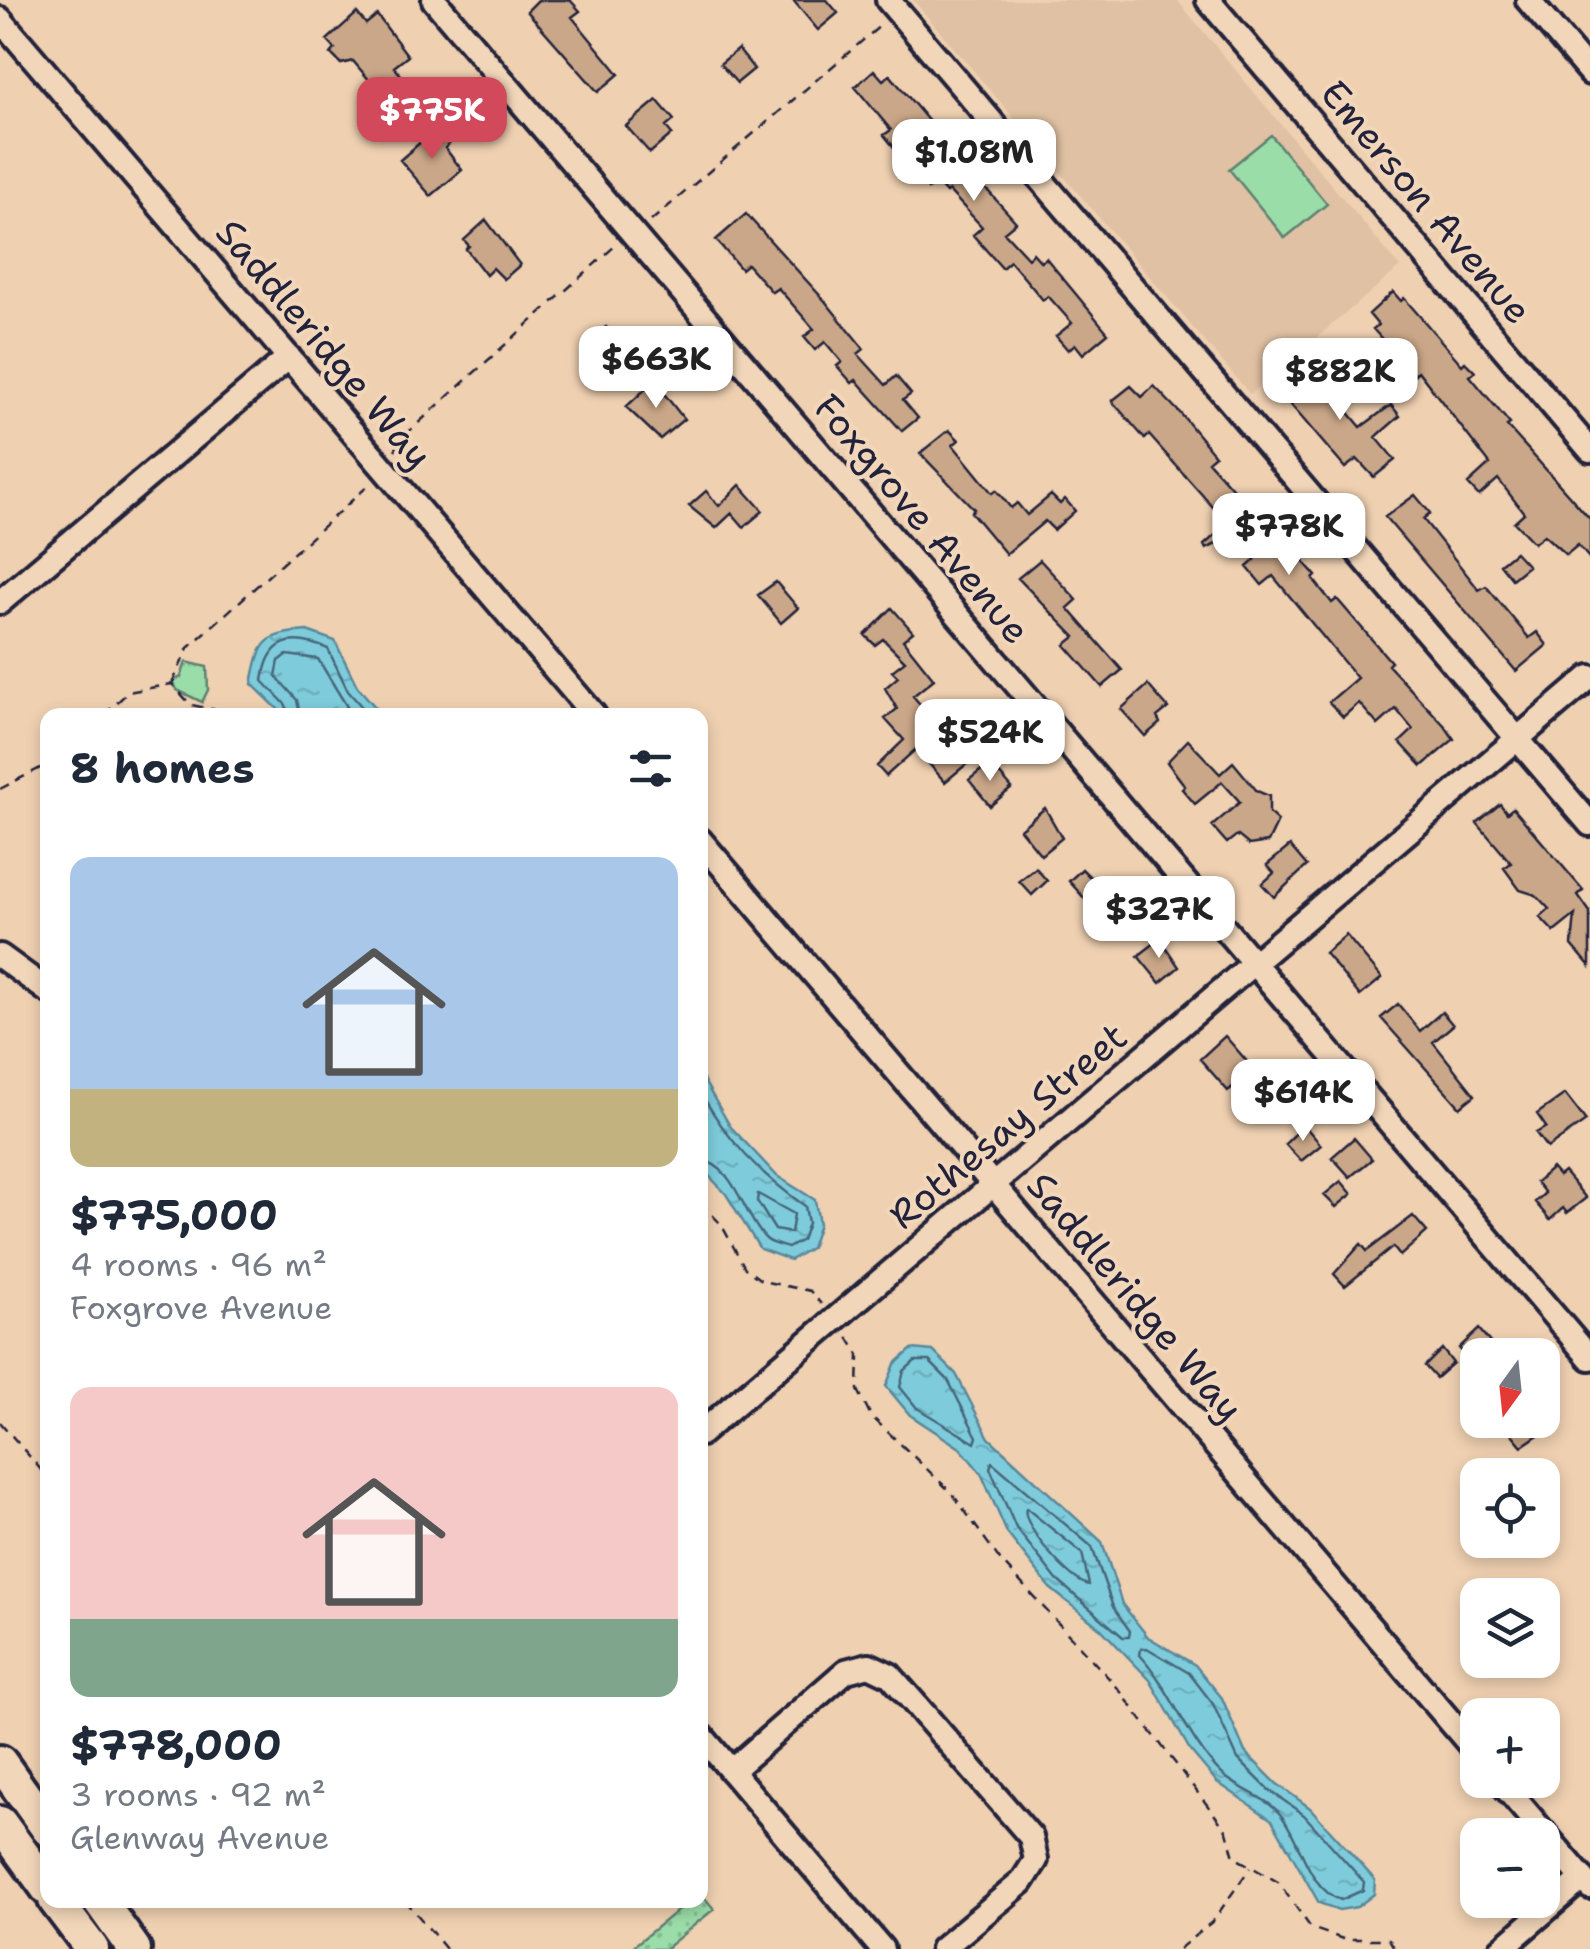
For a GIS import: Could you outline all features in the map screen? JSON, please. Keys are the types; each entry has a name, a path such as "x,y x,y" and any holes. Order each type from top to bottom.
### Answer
{"highway":[{"path":"0,1762 40,1818"},
{"path":"0,1823 40,1878"},
{"path":"62,1908 92,1949"},
{"path":"105,1908 134,1949"}],"street":[{"name":"Foxgrove Avenue","path":"434,0 1590,1358"},
{"name":"Emerson Avenue","path":"1208,0 1590,450"},
{"path":"1528,0 1590,73"},
{"path":"892,6 1590,824"},
{"name":"Saddleridge Way","path":"0,19 588,708"},
{"path":"0,602 289,357"},
{"name":"Rothesay Street","path":"708,1427 1590,677"},
{"name":"Saddleridge Way","path":"708,849 1460,1733"},
{"path":"0,956 40,981"},
{"path":"731,1770 846,1671 869,1664 890,1674 1031,1838 1036,1860 1022,1882 942,1949"},
{"path":"708,1743 882,1949"},
{"path":"1500,1949 1586,1882 1514,1798"}],"path":[{"path":"172,684 188,648 368,488 405,436 631,231 654,219 892,6"},
{"path":"111,708 128,692 172,684"},
{"path":"172,684 191,706 203,708"},
{"path":"0,789 40,768"},
{"path":"708,1210 722,1224 745,1268 762,1282 810,1291 834,1319 859,1355 858,1390 871,1416 952,1492 1000,1560 1117,1687 1226,1830 1234,1858 1278,1882 1312,1928 1344,1940 1389,1939 1395,1949"},
{"path":"0,1422 40,1469"},
{"path":"1179,1949 1212,1921 1251,1867"},
{"path":"412,1908 446,1949"}],"shaded area":[{"path":"913,0 1177,0 1400,267 1250,394"}],"green space":[{"path":"1271,135 1327,204 1285,238 1229,169"},
{"path":"186,662 207,667 208,690 202,702 177,690 173,681 181,677"},
{"path":"708,1902 714,1909 665,1949 630,1949 680,1908 708,1908"}],"water":[{"path":"307,631 335,641 357,686 376,708 277,708 252,684 261,650 281,635"},
{"path":"708,1088 730,1126 777,1176 815,1200 819,1224 811,1248 790,1260 760,1249 726,1194 708,1175"},
{"path":"912,1349 933,1351 956,1374 989,1438 1102,1542 1122,1604 1148,1637 1195,1665 1222,1698 1245,1752 1276,1783 1310,1808 1375,1880 1374,1894 1357,1907 1339,1910 1319,1903 1272,1820 1217,1782 1190,1750 1150,1680 1100,1628 1050,1588 1007,1533 981,1473 960,1448 910,1415 886,1386 895,1364"}],"building":[{"path":"538,0 570,0 580,11 572,17 619,74 598,92 527,11"},
{"path":"793,0 827,0 838,13 818,30"},
{"path":"357,13 366,24 377,15 408,56 394,67 408,83 388,102 353,61 341,64 331,54 335,49 327,40"},
{"path":"738,49 754,69 737,83 720,64"},
{"path":"874,70 883,80 890,75 961,160 954,166 972,186 977,183 988,191 1016,222 1004,232 1028,258 1033,253 1041,262 1046,258 1108,333 1083,354 1075,344 1068,350 1056,336 1072,323 1048,296 1043,300 1010,261 1002,268 973,235 982,227 949,191 946,193 936,182 928,189 884,135 891,130 855,87"},
{"path":"657,100 674,120 666,127 672,134 650,153 626,126"},
{"path":"438,127 451,142 445,148 462,170 431,196 400,160"},
{"path":"746,214 825,301 864,349 858,354 886,385 896,376 911,394 903,400 918,418 902,431 856,380 852,383 837,366 842,362 825,342 815,350 804,337 814,329 778,288 772,292 747,264 741,269 716,240"},
{"path":"486,220 520,265 504,279 493,268 486,275 466,249 469,246 464,240"},
{"path":"1393,292 1401,301 1404,298 1462,365 1465,362 1475,372 1470,376 1510,424 1507,426 1590,519 1590,559 1578,545 1566,555 1544,535 1534,543 1514,522 1524,513 1498,479 1479,496 1468,484 1490,464 1418,371 1414,375 1373,329 1378,325 1369,314"},
{"path":"606,327 634,358 614,375 587,343"},
{"path":"1363,352 1375,367 1358,382 1345,368"},
{"path":"1310,366 1361,427 1391,405 1400,416 1376,437 1395,460 1374,477 1357,459 1345,468 1279,391"},
{"path":"654,381 684,419 660,439 626,407"},
{"path":"1131,386 1142,397 1154,386 1181,414 1215,455 1208,461 1248,506 1245,508 1266,532 1272,526 1316,576 1313,579 1332,603 1337,599 1391,662 1388,665 1445,726 1454,739 1422,766 1400,742 1413,730 1396,709 1378,725 1359,703 1343,717 1329,702 1357,678 1273,576 1262,585 1247,567 1255,560 1233,536 1206,549 1204,545 1228,524 1149,435 1145,439 1112,401"},
{"path":"949,430 959,440 953,445 992,493 996,490 1011,508 1017,503 1027,515 1051,495 1060,504 1065,499 1075,511 1054,530 1045,521 1006,554 971,512 974,509 920,453"},
{"path":"740,485 763,511 744,527 732,513 716,528 689,506 706,491 719,506"},
{"path":"1415,495 1430,513 1423,519 1479,590 1486,586 1529,638 1537,632 1547,645 1516,671 1385,517"},
{"path":"1515,552 1528,566 1512,579 1500,564"},
{"path":"1040,560 1077,600 1068,608 1122,670 1102,687 1065,645 1075,637 1018,578"},
{"path":"776,582 798,608 781,623 758,595"},
{"path":"892,608 913,632 903,640 934,679 913,696 969,762 945,782 916,749 886,776 877,766 904,740 885,719 897,709 885,688 898,677 892,671 905,661 883,639 875,645 865,635"},
{"path":"1148,685 1168,708 1157,717 1160,723 1145,736 1121,709"},
{"path":"1188,740 1220,774 1233,762 1257,791 1269,796 1269,813 1278,821 1268,842 1249,845 1237,835 1227,843 1212,826 1240,802 1222,782 1195,804 1182,789 1185,786 1167,762"},
{"path":"990,763 1012,788 990,806 969,780"},
{"path":"1500,804 1507,813 1513,808 1583,890 1578,895 1590,912 1590,966 1572,945 1575,915 1554,932 1540,917 1549,909 1536,895 1520,890 1504,868 1511,863 1477,823"},
{"path":"1045,808 1062,838 1041,855 1020,829"},
{"path":"1290,846 1307,866 1274,897 1262,884 1274,873 1267,865"},
{"path":"1036,868 1047,881 1032,895 1019,881"},
{"path":"1082,869 1100,887 1086,900 1069,881"},
{"path":"1129,897 1145,915 1123,933 1106,915"},
{"path":"1346,935 1382,978 1360,996 1325,953"},
{"path":"1160,939 1179,967 1160,983 1138,956"},
{"path":"1398,1004 1420,1031 1442,1012 1453,1025 1433,1042 1475,1095 1460,1107 1381,1018"},
{"path":"1225,1036 1264,1081 1245,1097 1235,1085 1228,1091 1200,1059"},
{"path":"1306,1093 1320,1110 1296,1130 1282,1113"},
{"path":"1565,1094 1586,1121 1547,1148 1536,1133 1546,1127 1537,1114"},
{"path":"1304,1125 1321,1145 1301,1161 1285,1144"},
{"path":"1354,1138 1372,1159 1350,1177 1332,1157"},
{"path":"1552,1168 1559,1176 1564,1172 1586,1198 1567,1213 1563,1208 1550,1220 1535,1202 1545,1193 1536,1182"},
{"path":"1341,1181 1352,1194 1336,1207 1324,1195"},
{"path":"1413,1216 1427,1232 1400,1256 1393,1247 1345,1286 1334,1274 1361,1244 1367,1251"},
{"path":"1479,1329 1486,1338 1470,1338"},
{"path":"1442,1349 1453,1363 1436,1378 1425,1366"},
{"path":"1515,1438 1534,1438 1522,1446"}]}
